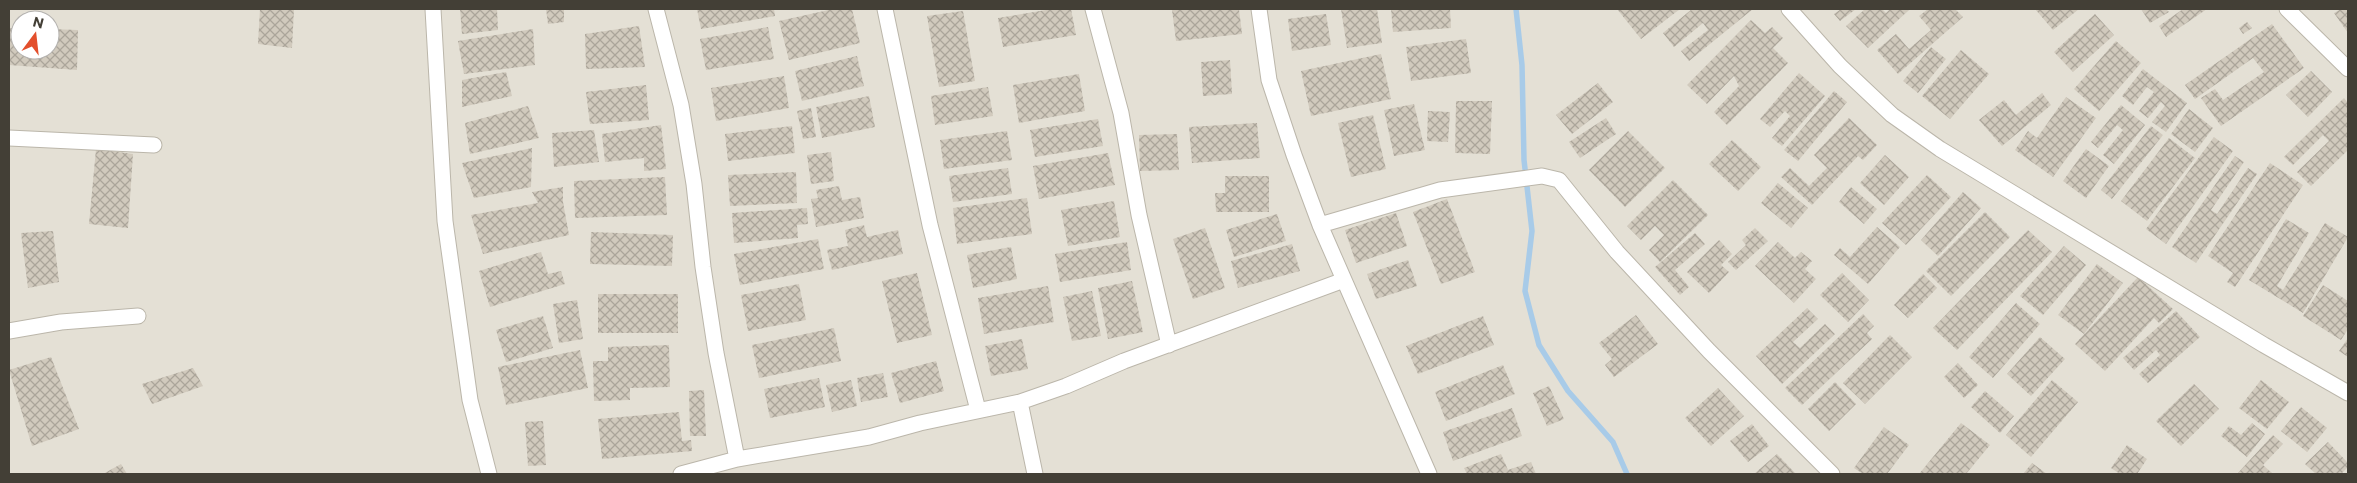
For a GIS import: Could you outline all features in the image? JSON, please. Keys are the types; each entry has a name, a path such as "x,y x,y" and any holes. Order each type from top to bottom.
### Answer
{"street":[{"path":"433,9 445,221 470,400 489,474"},
{"path":"656,9 681,105 694,184 703,267 736,459"},
{"path":"885,9 930,225 978,410"},
{"path":"1093,9 1121,113 1139,215 1169,345"},
{"path":"1259,9 1269,80 1320,225 1427,474"},
{"path":"1789,9 1840,66 1886,109 1940,149 2264,345 2348,392"},
{"path":"2287,9 2348,69"},
{"path":"9,138 154,145"},
{"path":"1320,225 1440,190 1542,176 1559,180 1623,259 1709,351 1832,474"},
{"path":"681,474 736,459 869,437 978,410 1020,402 1066,386 1124,361 1344,280"},
{"path":"9,331 61,322 138,316"},
{"path":"1020,402 1035,474"}],"shaded area":[{"path":"9,9 2348,9 2348,474 9,474"}],"building":[{"path":"260,9 294,9 292,48 258,44"},
{"path":"460,9 497,9 498,30 462,34"},
{"path":"546,9 564,9 564,22 548,24"},
{"path":"697,9 774,9 775,16 701,29"},
{"path":"833,9 852,9 860,43 789,60 779,21"},
{"path":"1052,9 1071,9 1076,35 1003,47 998,18"},
{"path":"1239,9 1242,34 1176,41 1172,10"},
{"path":"1341,9 1377,9 1382,43 1347,48"},
{"path":"1391,9 1450,9 1451,28 1393,32"},
{"path":"1617,9 1680,9 1641,39"},
{"path":"1692,9 1753,9 1689,61 1681,51 1708,30 1703,23 1674,47 1663,33"},
{"path":"1841,9 1856,9 1840,21 1834,14"},
{"path":"1865,9 1882,9 1886,13 1890,9 1910,9 1868,48 1846,26"},
{"path":"1928,9 1955,9 1963,17 1898,74 1877,50 1896,34 1909,49 1931,30 1919,16"},
{"path":"2035,9 2079,9 2053,30"},
{"path":"2141,9 2166,9 2169,12 2150,23"},
{"path":"2183,9 2207,9 2166,37 2159,26"},
{"path":"2341,9 2348,9 2348,33 2334,13"},
{"path":"963,11 975,81 939,87 927,16"},
{"path":"1326,14 1331,45 1292,51 1288,19"},
{"path":"2095,14 2114,35 2073,72 2054,52"},
{"path":"1751,20 1765,33 1772,27 1783,38 1773,48 1788,63 1727,125 1714,112 1739,86 1734,76 1707,104 1687,85"},
{"path":"2247,22 2252,28 2243,34 2239,28"},
{"path":"2272,24 2304,68 2221,126 2201,98 2215,89 2223,100 2264,72 2253,58 2195,99 2185,85"},
{"path":"639,26 645,67 586,69 585,34"},
{"path":"768,27 774,59 706,70 700,39"},
{"path":"9,28 10,60 60,60 60,29 78,30 77,70 9,65"},
{"path":"533,29 535,65 464,74 458,41"},
{"path":"1466,39 1471,73 1411,81 1406,47"},
{"path":"2116,41 2141,63 2099,111 2074,89"},
{"path":"1931,47 1946,59 1918,93 1903,81"},
{"path":"1961,50 1989,74 1950,119 1922,96"},
{"path":"1381,54 1391,99 1311,116 1301,71"},
{"path":"857,56 864,86 802,101 795,71"},
{"path":"1230,60 1232,94 1203,96 1201,62"},
{"path":"2143,69 2187,103 2166,132 2152,122 2165,106 2161,102 2148,118 2139,111 2154,92 2147,87 2133,105 2122,96"},
{"path":"2311,71 2332,92 2308,117 2286,95"},
{"path":"506,72 512,96 462,107 462,80"},
{"path":"1799,73 1825,96 1782,146 1772,138 1790,116 1785,111 1770,127 1760,119"},
{"path":"1079,74 1085,111 1019,123 1013,85"},
{"path":"784,76 789,108 716,121 711,88"},
{"path":"1598,83 1613,102 1572,134 1556,115"},
{"path":"646,85 649,120 590,124 586,92"},
{"path":"988,87 993,116 935,125 931,96"},
{"path":"1834,91 1847,102 1798,161 1784,150"},
{"path":"2042,93 2051,105 2002,146 1979,120 2004,100 2016,115"},
{"path":"869,96 875,127 822,138 816,107"},
{"path":"2066,97 2096,118 2053,177 2015,150 2028,131 2037,138"},
{"path":"2344,98 2348,103 2348,150 2311,186 2297,172 2329,141 2323,135 2293,165 2284,157"},
{"path":"1456,101 1492,101 1490,154 1455,153"},
{"path":"1414,104 1425,150 1394,156 1384,110"},
{"path":"2121,105 2145,125 2114,164 2103,155 2123,130 2117,125 2098,148 2091,142"},
{"path":"528,106 539,138 470,154 465,123"},
{"path":"811,108 816,137 803,139 797,111"},
{"path":"2189,109 2213,128 2195,152 2171,134"},
{"path":"1428,111 1450,112 1448,142 1427,141"},
{"path":"1373,115 1386,169 1351,177 1338,123"},
{"path":"1606,118 1616,134 1580,158 1569,142"},
{"path":"1849,118 1877,145 1863,160 1858,156 1812,205 1781,177 1790,168 1809,186 1827,168 1814,155"},
{"path":"1098,119 1103,146 1035,157 1030,130"},
{"path":"1257,123 1260,158 1192,163 1189,127"},
{"path":"661,125 666,169 644,171 644,158 605,162 602,134"},
{"path":"792,126 795,153 728,161 725,134"},
{"path":"2151,126 2163,135 2112,199 2101,190"},
{"path":"594,130 599,162 554,167 552,133"},
{"path":"1007,131 1012,160 944,169 940,140"},
{"path":"1628,131 1665,168 1625,207 1589,170"},
{"path":"1177,134 1179,170 1140,171 1139,135"},
{"path":"2214,137 2233,151 2166,244 2146,229"},
{"path":"2169,138 2195,158 2147,221 2121,201"},
{"path":"1732,140 1761,167 1738,191 1709,164"},
{"path":"532,148 531,187 474,198 462,163"},
{"path":"96,149 133,154 128,228 89,224"},
{"path":"2086,149 2109,166 2086,198 2063,181"},
{"path":"831,152 834,181 811,184 807,155"},
{"path":"1108,153 1115,185 1039,199 1033,166"},
{"path":"1885,155 1909,177 1884,205 1860,183"},
{"path":"2235,156 2244,162 2211,210 2217,214 2248,168 2257,174 2196,263 2172,247"},
{"path":"2270,163 2303,185 2235,287 2227,282 2233,273 2208,256"},
{"path":"1008,168 1012,194 953,202 949,176"},
{"path":"796,172 797,203 730,206 728,175"},
{"path":"1927,175 1951,197 1906,245 1882,223"},
{"path":"1225,176 1269,176 1269,212 1216,212 1215,193 1225,193"},
{"path":"665,177 667,215 575,218 574,181"},
{"path":"1673,180 1708,215 1660,262 1649,250 1664,235 1655,226 1641,240 1627,226"},
{"path":"1778,183 1808,208 1791,228 1761,203"},
{"path":"839,186 842,200 860,197 864,218 816,227 811,199 818,198 816,190"},
{"path":"563,187 563,202 569,235 483,254 471,215 538,203 532,192"},
{"path":"1851,187 1877,209 1864,224 1839,202"},
{"path":"1963,192 1981,208 1938,256 1921,240"},
{"path":"1027,198 1032,234 957,244 953,208"},
{"path":"1447,199 1475,272 1441,284 1413,212"},
{"path":"1114,201 1120,237 1068,246 1061,210"},
{"path":"807,208 808,224 797,225 798,238 734,243 732,213"},
{"path":"1985,212 2010,237 1951,296 1926,271"},
{"path":"1396,213 1407,246 1356,263 1345,230"},
{"path":"1277,214 1286,241 1234,257 1226,230"},
{"path":"2286,219 2309,233 2277,286 2283,290 2325,223 2348,237 2303,313 2249,280"},
{"path":"864,225 867,237 898,230 903,254 832,270 827,250 848,246 845,230"},
{"path":"1877,227 1900,247 1868,284 1834,255 1840,248 1850,257"},
{"path":"1205,228 1225,288 1193,299 1173,239"},
{"path":"1755,228 1768,241 1736,270 1728,262 1746,245 1742,240"},
{"path":"2028,230 2052,252 1957,350 1933,328"},
{"path":"53,231 59,282 28,288 21,233"},
{"path":"591,232 673,235 672,266 590,264"},
{"path":"1695,233 1705,244 1675,270 1689,287 1680,295 1655,267"},
{"path":"818,239 824,269 740,285 734,254"},
{"path":"1719,240 1732,254 1721,265 1729,272 1709,293 1687,272"},
{"path":"1127,242 1131,270 1060,282 1055,254"},
{"path":"1778,242 1795,258 1801,252 1812,261 1805,269 1816,279 1794,303 1755,266"},
{"path":"1292,244 1300,271 1238,288 1231,261"},
{"path":"2064,246 2086,265 2043,315 2020,296"},
{"path":"1011,247 1017,279 973,288 967,255"},
{"path":"541,252 548,274 561,271 565,284 490,307 479,271"},
{"path":"1408,260 1417,286 1376,299 1367,274"},
{"path":"2097,264 2123,283 2084,334 2058,315"},
{"path":"917,273 932,335 897,343 882,281"},
{"path":"1842,273 1869,300 1848,322 1820,295"},
{"path":"1923,274 1937,288 1908,318 1894,305"},
{"path":"2138,277 2173,309 2159,323 2154,318 2105,371 2075,344"},
{"path":"1132,281 1143,332 1108,339 1098,288"},
{"path":"799,284 806,320 748,331 741,295"},
{"path":"2323,285 2348,301 2348,329 2341,340 2303,316"},
{"path":"1048,286 1054,322 984,334 978,298"},
{"path":"1092,291 1101,336 1072,341 1063,297"},
{"path":"598,294 678,294 678,333 598,333"},
{"path":"577,300 583,339 559,343 553,304"},
{"path":"2016,303 2040,324 1993,378 1969,357"},
{"path":"1807,308 1818,319 1793,342 1800,348 1825,324 1835,334 1782,384 1756,356"},
{"path":"2176,311 2200,337 2148,383 2139,374 2160,355 2156,350 2134,370 2123,358"},
{"path":"1863,314 1874,326 1867,333 1872,339 1802,405 1785,388"},
{"path":"1636,315 1658,344 1614,377 1605,365 1612,359 1599,343"},
{"path":"543,316 553,348 506,362 496,330"},
{"path":"1483,316 1494,345 1418,374 1406,346"},
{"path":"834,328 841,361 759,378 752,345"},
{"path":"1890,335 1912,357 1865,404 1843,383"},
{"path":"2040,337 2065,359 2031,396 2007,374"},
{"path":"2348,338 2348,357 2339,351"},
{"path":"1022,339 1028,369 991,376 985,346"},
{"path":"669,345 670,387 630,388 630,400 594,401 593,361 608,361 608,347"},
{"path":"580,350 588,388 506,405 498,367"},
{"path":"51,357 79,429 32,446 9,370"},
{"path":"936,361 944,391 900,403 891,373"},
{"path":"1958,363 1978,385 1964,398 1944,377"},
{"path":"1503,365 1515,394 1446,421 1435,392"},
{"path":"193,368 203,386 152,404 142,384"},
{"path":"883,373 888,397 861,402 857,378"},
{"path":"819,378 825,407 770,418 764,389"},
{"path":"851,380 857,406 832,412 826,385"},
{"path":"2052,380 2078,402 2031,457 2006,435"},
{"path":"2261,380 2289,402 2267,429 2239,408"},
{"path":"1835,382 1856,404 1829,431 1808,409"},
{"path":"2194,384 2219,409 2181,446 2156,421"},
{"path":"1549,386 1564,419 1547,426 1533,393"},
{"path":"1718,388 1744,416 1711,446 1685,418"},
{"path":"704,390 706,436 690,436 689,391"},
{"path":"1985,391 2014,416 2000,433 1971,407"},
{"path":"2301,407 2327,428 2307,452 2281,431"},
{"path":"1512,408 1522,436 1453,461 1443,432"},
{"path":"679,412 682,441 691,440 692,451 602,459 598,419"},
{"path":"543,421 546,465 528,466 525,422"},
{"path":"1961,423 1990,445 1966,474 1919,474"},
{"path":"2252,423 2265,434 2247,457 2221,436 2229,426 2241,435"},
{"path":"1752,424 1769,446 1748,462 1730,441"},
{"path":"1884,427 1909,445 1887,474 1863,474 1854,468"},
{"path":"2273,435 2283,444 2263,465 2273,474 2237,474"},
{"path":"2328,442 2348,463 2348,467 2341,474 2316,474 2305,464"},
{"path":"2127,445 2147,459 2137,474 2120,474 2111,468"},
{"path":"1501,454 1508,470 1531,462 1536,474 1467,474 1464,468"},
{"path":"1777,454 1796,474 1754,474"},
{"path":"2032,463 2047,474 2023,474"},
{"path":"121,464 127,474 103,474"}],"waterway":[{"path":"1516,9 1522,65 1524,160 1532,231 1525,291 1539,345 1568,391 1613,442 1627,474"}]}
